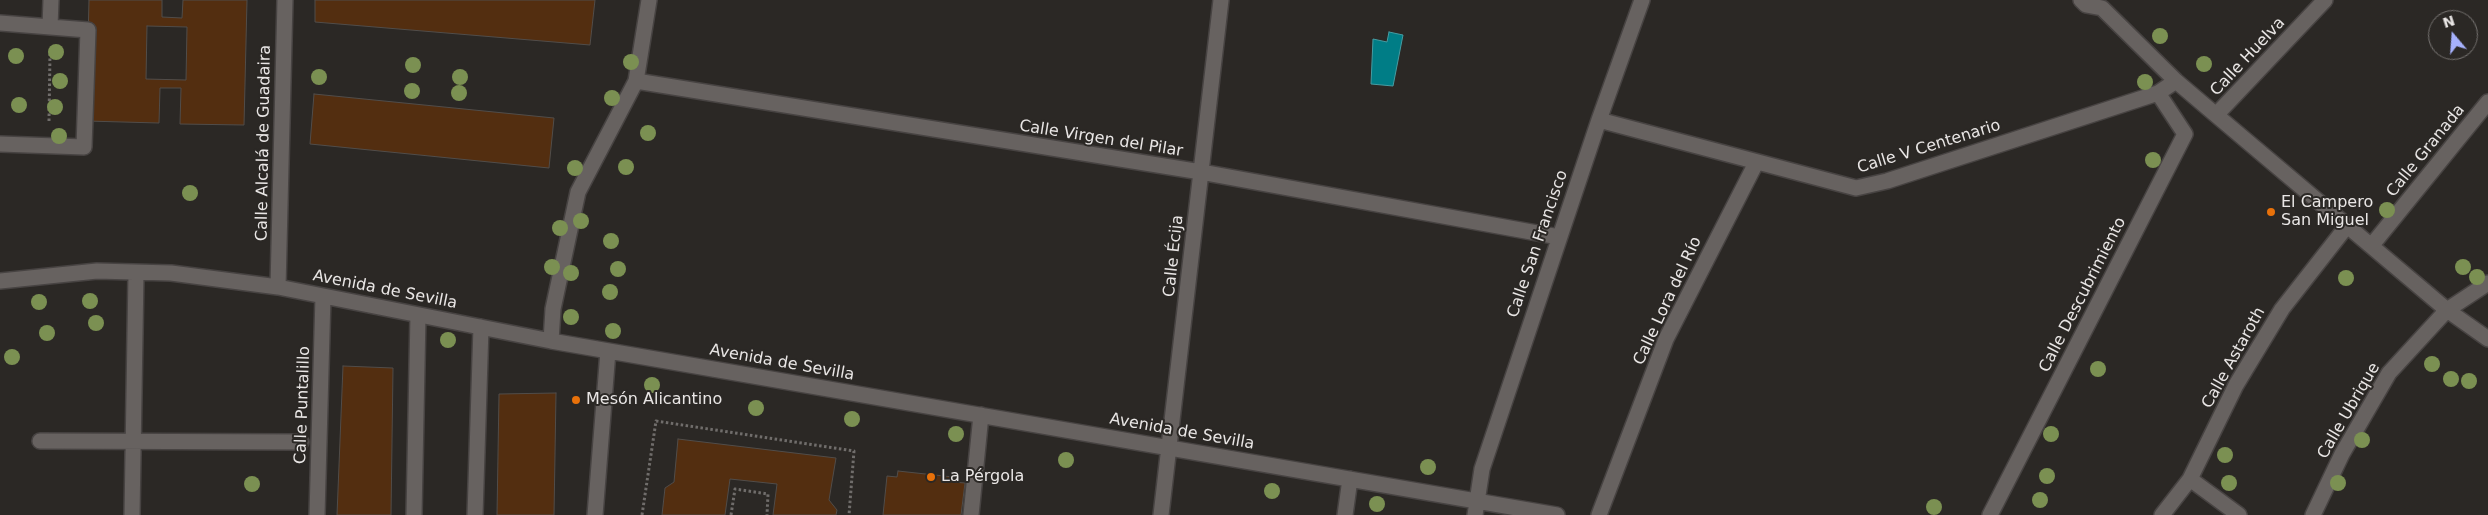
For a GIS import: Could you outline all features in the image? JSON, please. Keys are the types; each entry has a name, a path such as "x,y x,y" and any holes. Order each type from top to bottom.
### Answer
{"street":[{"path":"50,27 51,0"},
{"name":"Calle Alcalá de Guadaira","path":"278,287 285,0"},
{"path":"551,341 553,309 578,192 636,81 649,0"},
{"name":"Calle Écija","path":"1161,515 1221,0"},
{"name":"Calle San Francisco","path":"1477,508 1482,469 1599,120 1642,0"},
{"path":"2081,0 2086,5 2104,4 2176,81 2447,310 2488,339"},
{"name":"Calle Huelva","path":"2216,115 2325,0"},
{"path":"0,23 88,30 84,147 0,144"},
{"name":"Calle Virgen del Pilar","path":"636,81 1201,172 1559,238"},
{"name":"Calle V Centenario","path":"1599,120 1856,188 1887,181 2158,93 2176,81"},
{"name":"Calle Descubrimiento","path":"1993,514 2185,134 2158,93"},
{"name":"Calle Granada","path":"2372,245 2488,102"},
{"name":"Calle Lora del Río","path":"1599,515 1666,339 1756,162"},
{"name":"Calle Astaroth","path":"2162,515 2190,479 2236,385 2282,309 2347,226"},
{"name":"Avenida de Sevilla","path":"0,281 97,271 171,274 278,287 551,341 1350,479 1477,508 1558,515"},
{"path":"132,515 136,272"},
{"name":"Calle Ubrique","path":"2313,515 2342,454 2389,373 2447,310 2488,283"},
{"name":"Calle Puntalillo","path":"317,515 323,296"},
{"path":"414,515 418,314"},
{"path":"475,515 481,328"},
{"path":"595,515 608,351"},
{"path":"971,515 981,415"},
{"path":"40,441 301,442"},
{"path":"1345,515 1350,479"},
{"path":"2190,479 2239,515"}],"path":[{"path":"49,128 50,48"},
{"path":"642,515 656,421 854,451 849,515"},
{"path":"731,515 735,489 768,494 767,515"}],"water":[{"path":"1389,32 1403,35 1393,86 1371,84 1373,39 1387,42"}],"building":[{"path":"89,0 162,0 162,17 182,18 183,0 247,0 244,125 180,124 181,88 160,88 159,123 86,121","holes":["147,26 187,27 186,80 146,79"]},
{"path":"315,0 595,0 590,45 315,22"},
{"path":"314,94 554,118 549,168 310,144"},
{"path":"343,366 393,368 391,515 337,515"},
{"path":"556,393 554,515 497,515 499,394"},
{"path":"678,439 836,458 829,500 837,510 836,515 773,515 777,484 730,479 725,515 662,515 665,488 674,482"},
{"path":"898,471 953,477 953,482 965,483 961,515 883,515 887,476 897,477"}],"place":[{"name":"El Campero San Miguel","path":"2271,212"},
{"name":"Mesón Alicantino","path":"576,400"},
{"name":"La Pérgola","path":"931,477"}]}
